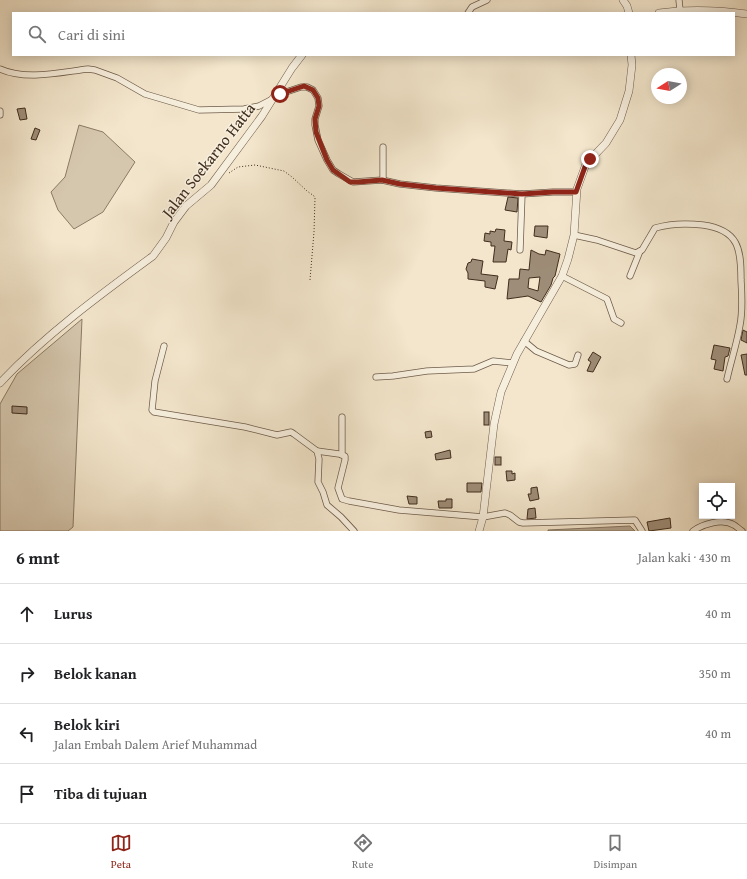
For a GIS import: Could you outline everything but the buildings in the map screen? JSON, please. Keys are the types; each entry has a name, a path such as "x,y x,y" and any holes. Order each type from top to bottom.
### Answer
{"street":[{"path":"469,12 472,7 487,0"},
{"path":"623,0 629,12"},
{"path":"679,0 680,10"},
{"path":"666,12 680,10 710,10 728,12"},
{"path":"735,13 747,14"},
{"name":"Jalan Soekarno Hatta","path":"0,383 13,369 48,338 153,256 166,238 174,222 186,206 210,185 219,174 262,116 301,56"},
{"path":"479,531 483,517 494,424 501,392 524,341 562,276 574,235 576,192 586,164 606,143 620,120 629,91 632,65 631,56"},
{"path":"0,70 16,74 48,75 88,69 95,70 124,81 145,94 199,110 259,106 272,100 280,94 301,87 307,87 313,90 318,98 319,106 315,119 317,136 327,160 333,170 353,182 383,180 400,184 436,188 522,194 576,192"},
{"path":"383,147 383,180"},
{"path":"520,250 522,194"},
{"path":"630,276 640,251 645,246 655,228 686,223 720,229 731,237 739,249 745,305 727,379"},
{"path":"574,235 597,240 630,252 636,253 640,251"},
{"path":"562,276 607,299 614,318 621,323"},
{"path":"524,341 536,351 569,365 575,364 578,355"},
{"path":"164,346 155,381 151,408 154,412 245,427 277,435 291,432 317,451 342,455"},
{"path":"376,377 427,371 474,369 493,361 513,364"},
{"path":"342,417 342,455 344,456 345,460 338,488 342,499 399,510 483,517 505,513 515,518 519,522 535,524 600,520 635,520 642,531"},
{"path":"317,451 319,459 318,482 327,505 341,516 354,531"},
{"path":"693,531 700,526 724,522 733,524 742,531"}],"path":[{"path":"219,174 230,172 238,167 255,165 271,167 284,171 314,196 314,232 310,280"}],"shaded area":[{"path":"79,125 103,132 135,162 103,212 74,229 58,210 51,192 65,177"},
{"path":"82,319 73,527 68,531 0,531 0,404 17,374"},
{"path":"630,526 635,531 548,531 548,530"}],"route":[{"path":"280,94 304,86 313,90 318,98 319,106 315,119 318,140 333,170 350,182 382,180 400,184 462,191 519,194 576,192 586,164 590,159"}]}
